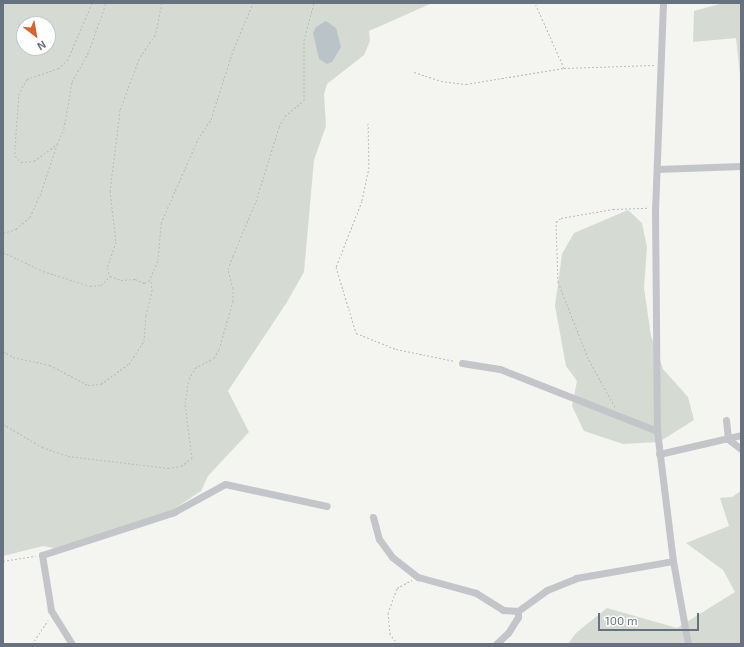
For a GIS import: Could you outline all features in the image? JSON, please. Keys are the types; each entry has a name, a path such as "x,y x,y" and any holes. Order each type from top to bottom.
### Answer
{"street":[{"path":"663,3 662,68 655,208 657,432 673,561 688,644"},
{"path":"657,169 741,166"},
{"path":"462,363 500,369 657,432"},
{"path":"726,420 728,439 741,449"},
{"path":"659,454 741,435"},
{"path":"72,644 53,613 42,555 174,512 225,484 327,506"},
{"path":"372,518 379,539 392,557 418,577 476,593 503,610 518,611 547,590 576,578 673,561"},
{"path":"496,644 508,633 518,617 518,611"}],"path":[{"path":"57,144 34,161 21,162 16,156 19,92 27,79 59,68 68,59 92,3"},
{"path":"3,233 16,229 30,217 40,195 64,128 72,82 89,51 106,3"},
{"path":"151,278 144,283 135,279 121,280 110,276 106,268 116,242 110,191 120,110 139,59 155,35 162,3"},
{"path":"3,351 13,357 50,365 88,385 101,384 129,364 144,341 146,315 152,291 151,278 158,260 161,223 198,139 210,119 234,48 253,3"},
{"path":"3,424 42,447 68,456 168,468 181,466 192,458 184,403 188,379 195,368 214,358 219,349 233,301 233,288 228,269 258,195 279,127 285,116 304,100 304,40 314,3"},
{"path":"535,3 564,68"},
{"path":"414,72 441,81 466,84 564,68 652,64 662,68"},
{"path":"368,124 369,166 362,201 336,267 356,333 396,349 462,363"},
{"path":"621,417 588,358 558,282 556,222 561,218 613,209 655,208"},
{"path":"3,252 43,271 90,286 101,285 110,276"},
{"path":"3,561 42,555"},
{"path":"398,644 390,634 388,613 397,588 418,577"},
{"path":"32,644 53,613"}],"shaded area":[{"path":"3,3 440,3 430,4 369,31 370,41 364,55 327,84 324,94 326,126 314,160 304,272 287,302 228,391 249,432 208,476 201,491 171,511 59,549 43,546 3,556"},
{"path":"723,3 741,3 741,84 736,38 693,42 694,11"},
{"path":"326,21 336,28 341,47 332,62 327,64 319,59 313,33 316,27"},
{"path":"628,210 642,223 647,247 644,288 651,336 663,369 688,397 694,420 659,442 623,444 584,431 572,406 577,381 566,366 555,306 562,254 574,233"},
{"path":"741,491 741,644 568,644 576,633 607,608 677,628 735,592 723,570 686,543 729,526 720,498 732,497"}]}
